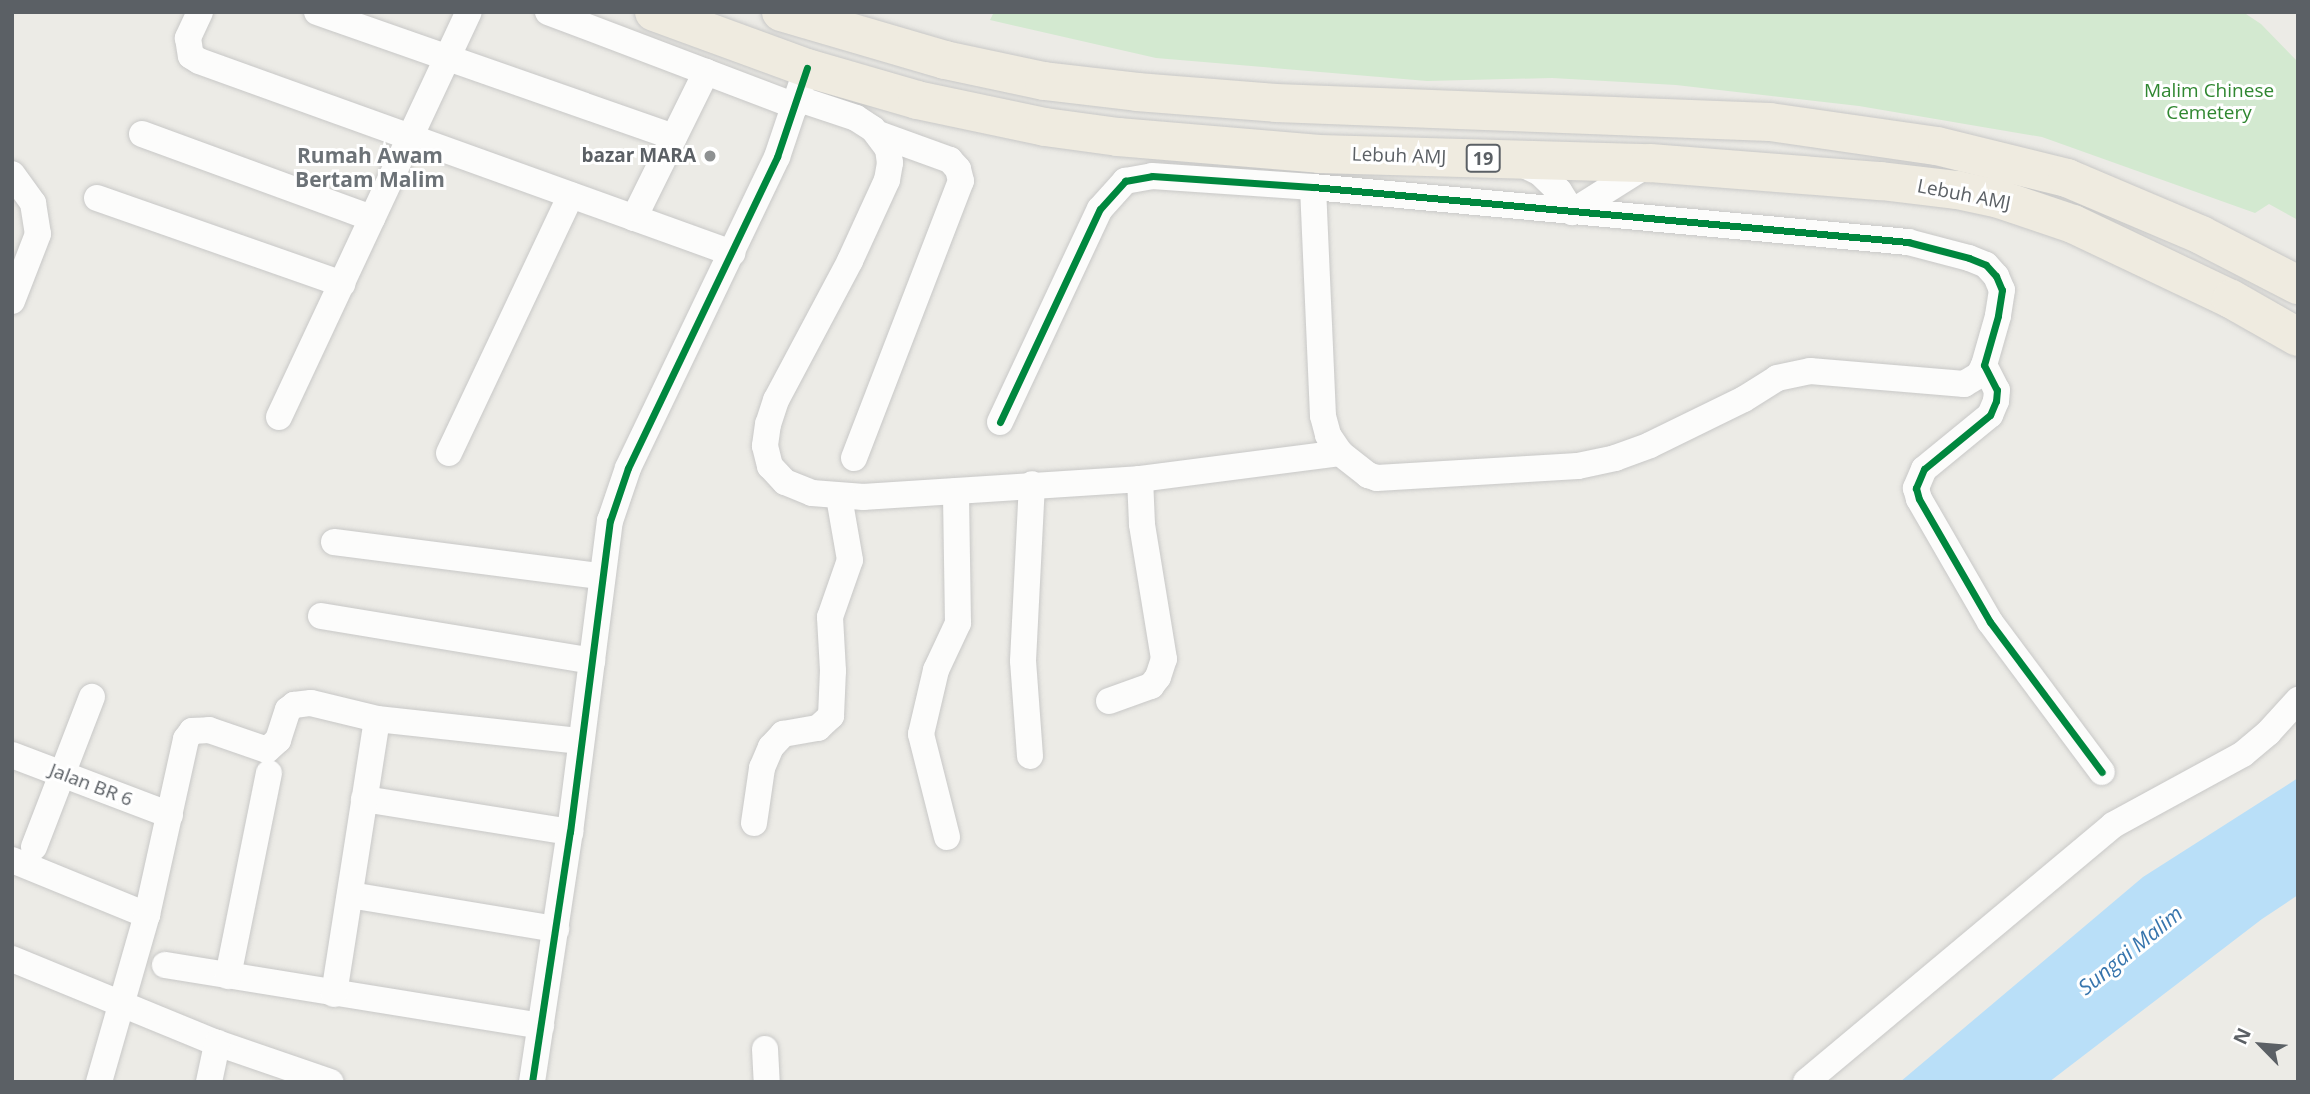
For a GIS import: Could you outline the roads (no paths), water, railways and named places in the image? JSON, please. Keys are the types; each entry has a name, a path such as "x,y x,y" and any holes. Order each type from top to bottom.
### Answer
{"highway":[{"name":"Lebuh AMJ","path":"654,12 801,91 917,100 979,114 1118,137 1319,153 1650,163 1881,181 1999,199 2073,224 2117,244 2231,299 2298,337"},
{"name":"Lebuh AMJ","path":"781,12 958,62 1044,81 1137,92 1276,103 1770,122 1937,146 2067,178 2201,235 2298,285"}],"street":[{"path":"200,12 188,38 191,56 199,61 732,253"},
{"path":"317,12 674,137"},
{"path":"279,417 469,12"},
{"path":"548,12 706,72 801,91 856,118 878,134 950,160 958,169 961,181 854,458"},
{"path":"634,218 706,72"},
{"path":"532,1082 593,661 600,576 617,495 777,157 801,91"},
{"path":"142,134 372,218"},
{"path":"878,134 888,149 890,163 887,180 850,261 776,400 768,424 765,446 770,466 785,482 812,493 839,497 956,491 1140,479 1340,453"},
{"path":"1510,159 1539,172 1559,191 1572,212"},
{"path":"1572,212 1650,163"},
{"path":"12,174 33,202 38,234 12,302"},
{"path":"1000,422 1100,209 1125,181 1152,176 1312,187 1908,242 1986,265 1996,276 2002,290 1998,316 1984,365 1979,374 1964,384 1810,371 1777,378 1744,399 1650,445 1615,458 1578,466 1377,478 1368,475 1340,453 1328,435 1323,416 1312,187"},
{"path":"449,453 571,195"},
{"path":"97,198 342,284"},
{"path":"1984,365 1997,390 1990,415 1924,469 1916,488 1919,499 1990,622 2102,772"},
{"path":"1109,701 1151,686 1158,677 1164,659 1142,524 1140,479"},
{"path":"1030,756 1023,661 1032,484"},
{"path":"947,837 921,734 936,670 958,623 956,491"},
{"path":"754,823 762,768 771,747 783,734 818,728 831,716 833,671 830,617 850,561 839,497"},
{"path":"334,542 600,576"},
{"path":"321,616 593,661"},
{"path":"92,697 61,773 23,854 148,915"},
{"path":"1806,1082 2113,825 2243,754 2268,733 2298,700"},
{"path":"99,1082 148,915 186,739 192,731 209,730 267,750 278,740 284,718 294,705 330,706 377,719 582,741"},
{"path":"334,993 377,719"},
{"name":"Jalan BR 6","path":"12,755 170,815"},
{"path":"228,976 269,774"},
{"path":"364,799 570,832"},
{"path":"350,895 556,929"},
{"path":"12,959 122,1006 330,1082"},
{"path":"165,965 541,1026"},
{"path":"209,1082 218,1043"},
{"path":"765,1049 767,1082"}],"water":[{"name":"Sungai Malim","path":"2298,778 2298,895 2262,919 2049,1082 1900,1082 2143,877"}],"place":[{"name":"bazar MARA","path":"710,156"}],"district":[{"name":"Rumah Awam Bertam Malim","path":"370,167"}],"park label":[{"name":"Malim Chinese Cemetery","path":"2209,102"}]}
